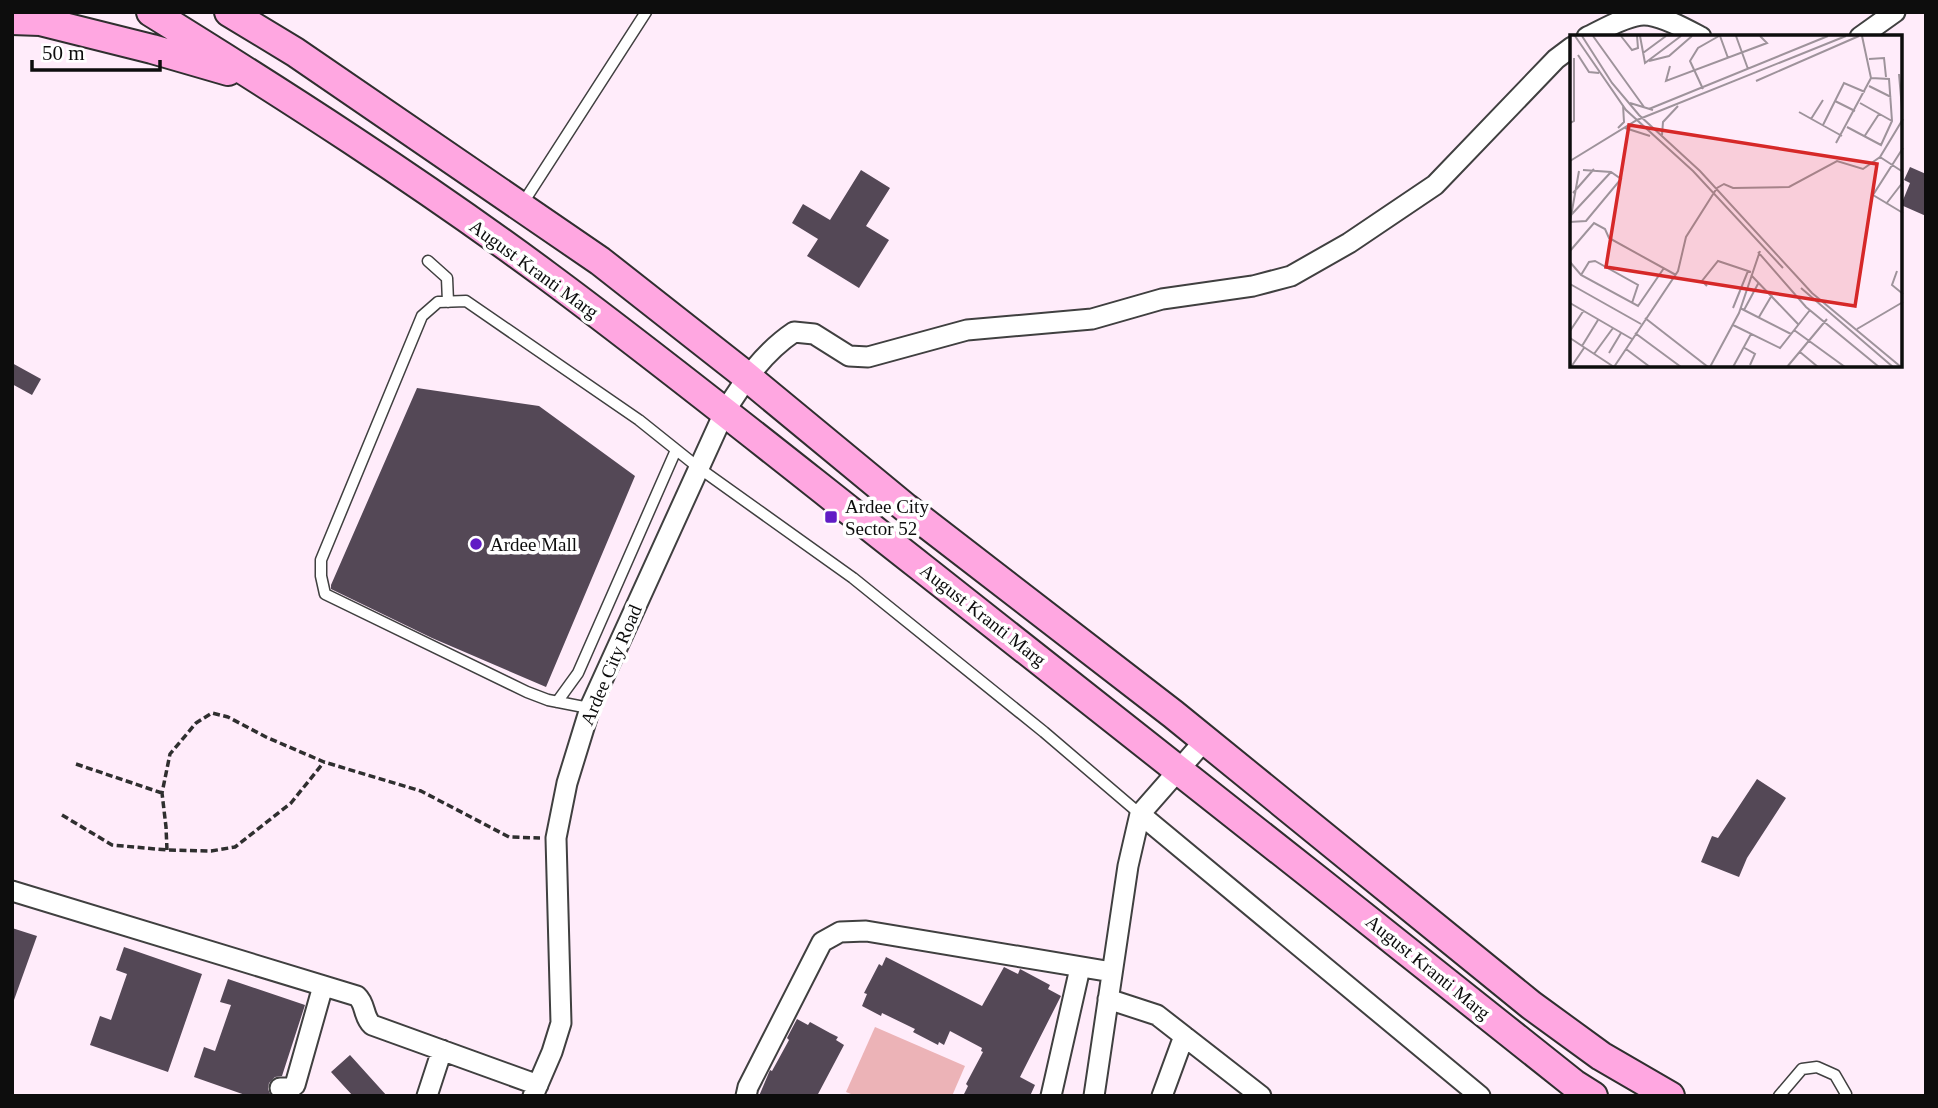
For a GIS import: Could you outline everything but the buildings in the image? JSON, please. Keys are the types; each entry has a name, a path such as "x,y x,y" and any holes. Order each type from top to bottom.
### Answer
{"main road":[{"name":"August Kranti Marg","path":"151,12 261,79 367,149 544,274 1178,769 1574,1084 1593,1096"},
{"name":"August Kranti Marg","path":"229,12 261,22 295,52 600,261 906,508 1205,740 1531,1005 1601,1056 1670,1096"},
{"path":"12,20 51,23 261,79"}],"street":[{"path":"1863,35 1895,12"},
{"path":"1600,35 1625,20 1645,15 1669,21 1697,35"},
{"name":"Ardee City Road","path":"535,1090 552,1052 561,1023 556,838 567,783 589,708 724,413 747,377 786,337 794,332 814,334 849,356 868,357 967,330 1092,319 1162,299 1253,286 1291,276 1349,243 1435,185 1556,59 1570,48"},
{"path":"1094,1096 1128,866 1140,814 1205,740"},
{"path":"1140,814 1480,1096"},
{"path":"12,891 358,996 362,1000 367,1020 372,1025 442,1050 535,1090"},
{"path":"746,1096 748,1087 822,942 841,932 866,932 1112,972"},
{"path":"1051,1096 1080,968"},
{"path":"280,1088 295,1085 323,986"},
{"path":"1108,999 1157,1015 1261,1096"},
{"path":"1163,1096 1184,1036"},
{"path":"427,1096 442,1050"}],"lane":[{"path":"521,207 646,12"},
{"path":"428,261 447,278 448,302"},
{"path":"589,708 557,702 527,692 325,594 321,560 422,316 438,302 466,301 639,420 699,468 853,578 1044,732 1140,814"},
{"path":"557,702 578,673 676,450"},
{"path":"1779,1096 1802,1069 1817,1066 1835,1075 1845,1096"}],"path":[{"path":"167,850 162,793 170,754 196,723 212,713 228,717 266,737 324,761 421,791 509,837 556,838"},
{"path":"62,815 112,845 211,851 235,846 291,803 324,761"},
{"path":"76,764 162,793"}],"shaded area":[{"path":"875,1027 965,1066 952,1096 856,1096 846,1092"}],"place":[{"name":"Ardee City Sector 52","path":"831,517"},
{"name":"Ardee Mall","path":"476,544"}]}
